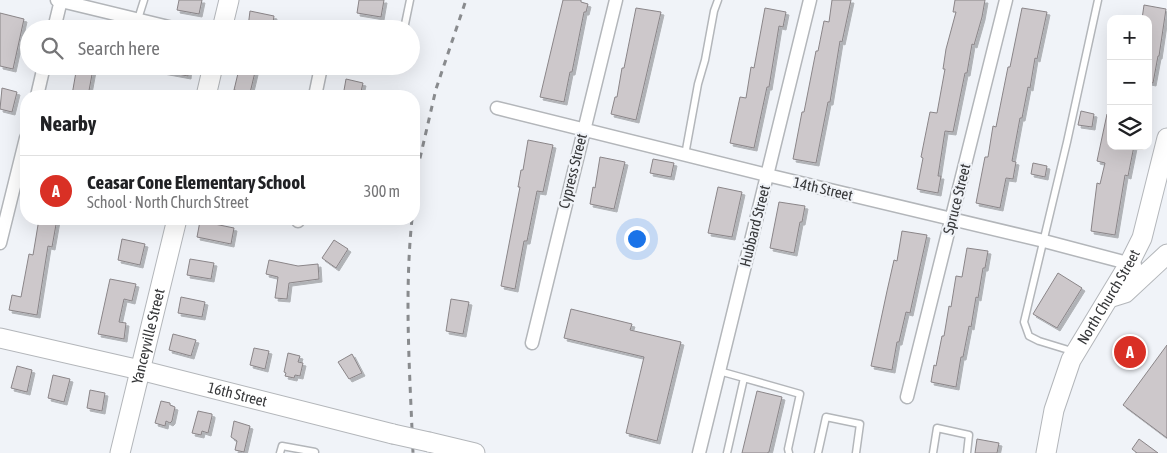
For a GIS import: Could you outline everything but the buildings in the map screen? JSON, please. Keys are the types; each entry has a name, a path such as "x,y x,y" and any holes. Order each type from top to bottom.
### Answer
{"main road":[{"path":"224,20 229,0"},
{"path":"208,90 212,75"},
{"name":"North Church Street","path":"1046,453 1054,410 1075,352 1130,264 1142,238 1166,148"},
{"name":"Yanceyville Street","path":"120,453 176,225"},
{"path":"1109,298 1125,293 1167,254"},
{"name":"16th Street","path":"0,338 140,370 475,453"}],"street":[{"path":"56,20 60,0 142,20"},
{"name":"Cypress Street","path":"532,343 616,0"},
{"name":"Hubbard Street","path":"700,453 810,0"},
{"name":"Spruce Street","path":"908,397 1006,0"},
{"path":"38,90 42,75"},
{"path":"316,90 319,75"},
{"name":"14th Street","path":"497,108 1044,241 1150,269"},
{"path":"0,243 20,162"}],"lane":[{"path":"138,19 144,0"},
{"path":"406,20 410,0"},
{"path":"685,155 698,84 706,60 714,11 718,0"},
{"path":"1075,352 1029,336 1024,322 1098,0"},
{"path":"719,371 800,394 788,449 790,453"},
{"path":"727,453 744,378"},
{"path":"818,453 826,417 860,424 856,453"},
{"path":"933,453 937,428 969,435 967,453"},
{"path":"280,453 282,446 314,453"}],"railway":[{"path":"420,158 436,89 466,0"},
{"path":"412,225 408,306 413,453"}],"place":[{"name":"Ceasar Cone Elementary School","path":"1130,352"}]}
